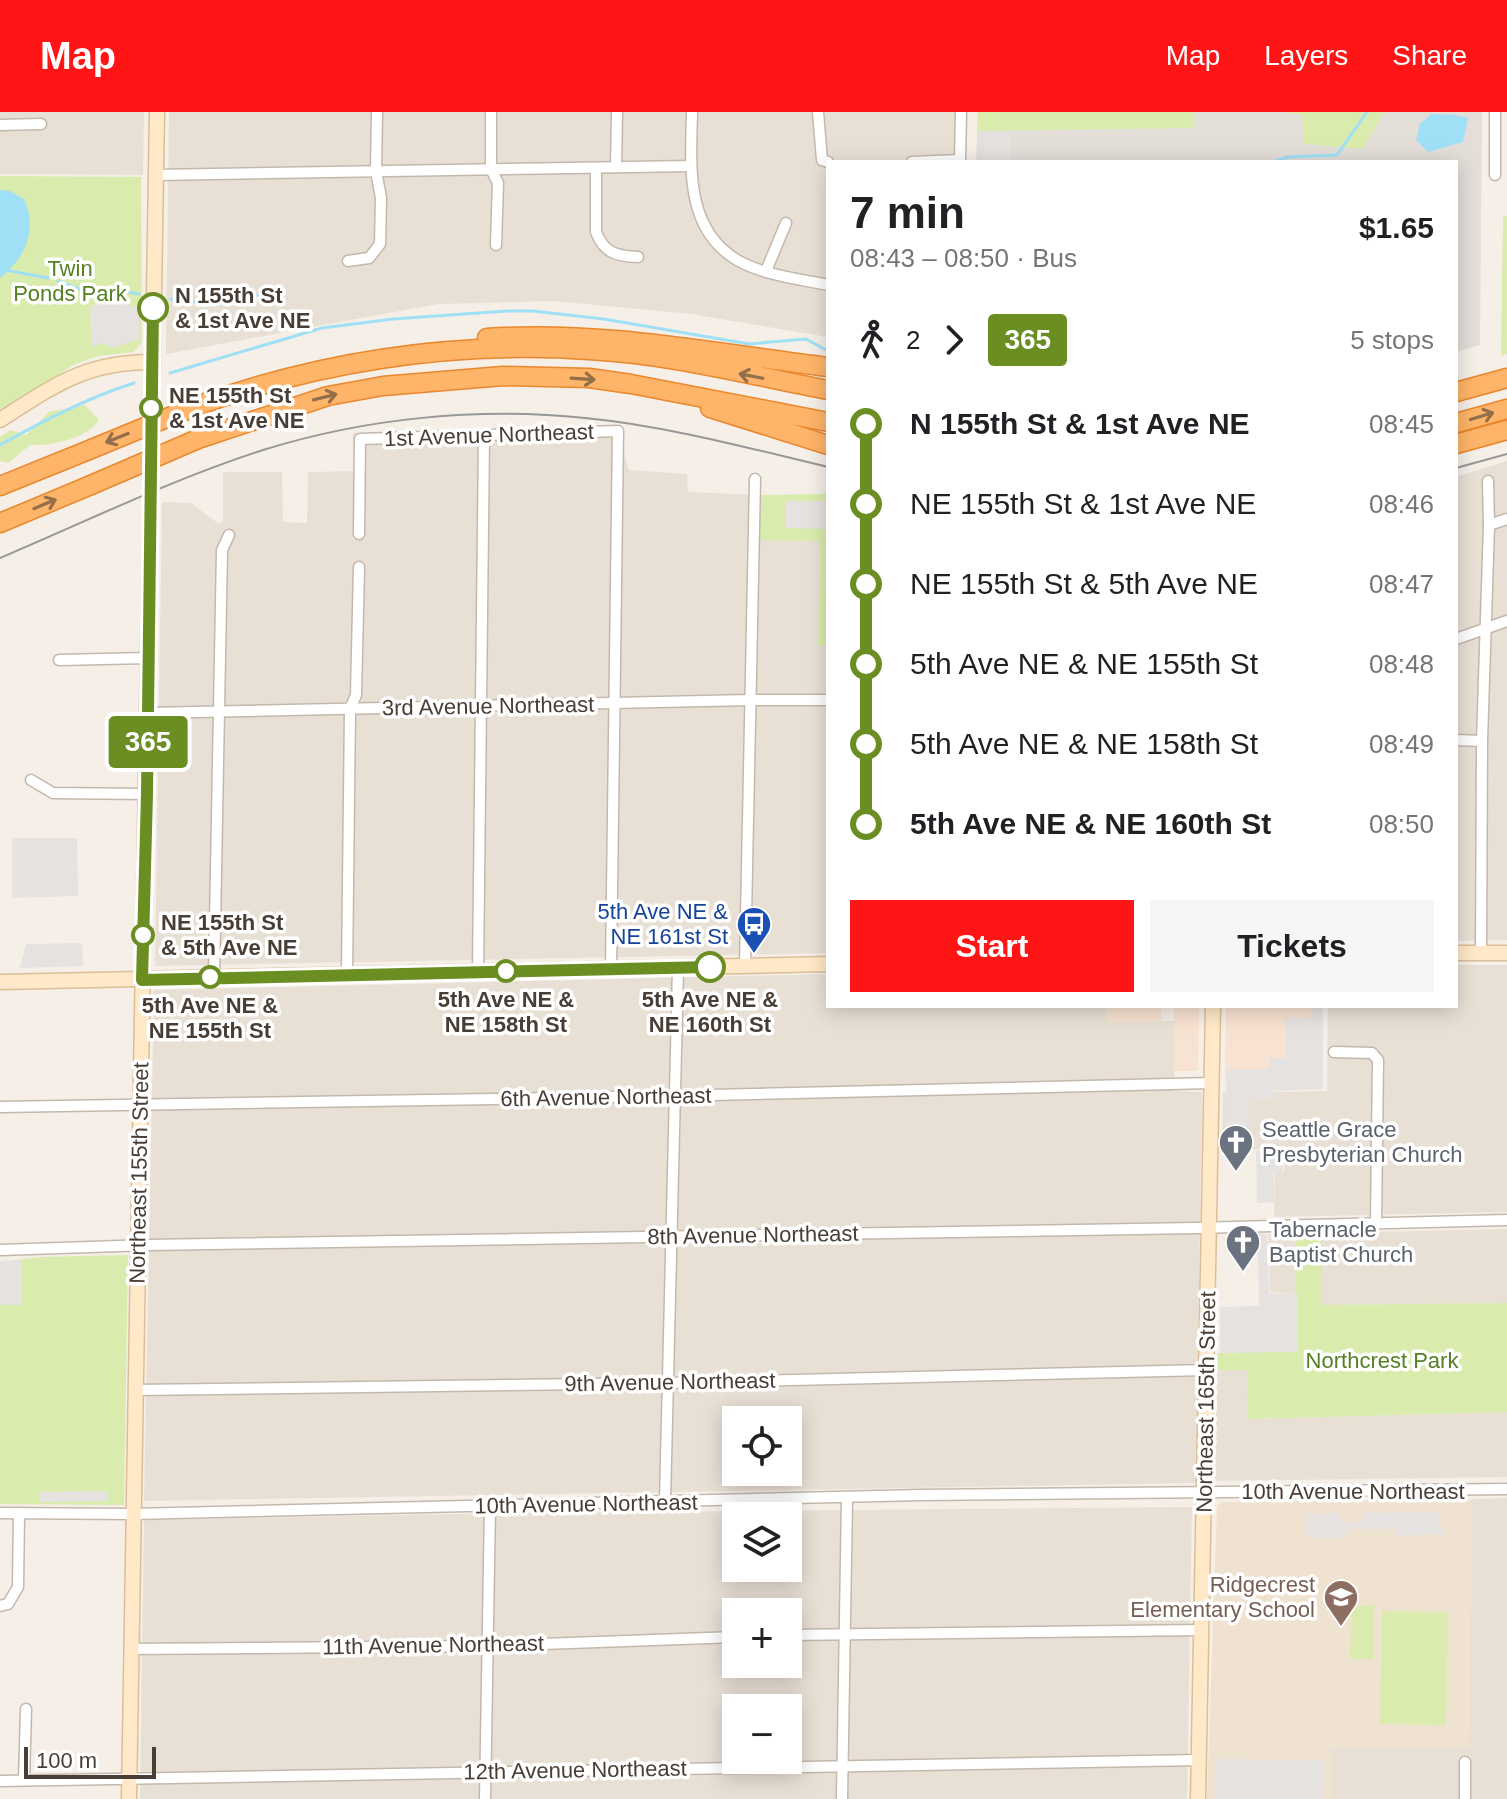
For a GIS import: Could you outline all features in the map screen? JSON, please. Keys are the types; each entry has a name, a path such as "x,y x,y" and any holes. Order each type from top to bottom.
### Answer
{"highway":[{"path":"407,354 433,342 513,336 593,336 826,367"},
{"path":"0,486 196,406 292,375 407,354 487,349 589,350 645,356 826,390"},
{"path":"0,523 198,439 281,409 383,386 503,376 589,378 826,422"},
{"path":"1458,391 1507,378"},
{"path":"631,384 826,444"},
{"path":"1458,422 1507,409"},
{"path":"1458,443 1507,430"}],"street":[{"path":"5,112 2,125 41,124"},
{"name":"Northeast 155th Street","path":"129,1799 157,112"},
{"path":"348,261 369,258 380,244 377,112"},
{"path":"491,112 491,169 498,183 496,245"},
{"path":"616,167 617,112"},
{"path":"692,112 692,189 697,209 716,241 737,260 766,271 826,285"},
{"path":"818,112 825,161"},
{"path":"960,160 961,112"},
{"path":"1495,112 1495,170 1507,164"},
{"path":"156,175 691,166"},
{"path":"596,168 596,232 599,241 606,250 618,256 638,257"},
{"path":"766,271 786,223"},
{"path":"0,420 59,383 85,371 117,364 152,362"},
{"name":"1st Avenue Northeast","path":"359,534 360,439 618,431 614,702"},
{"path":"478,972 484,436"},
{"path":"745,966 755,479"},
{"path":"1481,953 1488,481"},
{"path":"1489,525 1507,519"},
{"path":"214,977 222,550 229,535"},
{"path":"347,974 350,709 356,695 359,567"},
{"path":"1458,638 1507,621"},
{"path":"59,660 148,658"},
{"name":"3rd Avenue Northeast","path":"148,713 826,700"},
{"path":"611,969 614,702"},
{"path":"1458,740 1482,741"},
{"path":"31,780 53,793 147,794"},
{"path":"1458,953 1507,953"},
{"path":"0,982 826,964"},
{"path":"665,1501 678,968"},
{"name":"Northeast 165th Street","path":"1198,1799 1213,1008"},
{"path":"1334,1052 1372,1053 1378,1060 1376,1223"},
{"name":"6th Avenue Northeast","path":"0,1107 1212,1083"},
{"name":"8th Avenue Northeast","path":"0,1250 1507,1220"},
{"name":"9th Avenue Northeast","path":"135,1390 669,1383 1206,1370"},
{"name":"10th Avenue Northeast","path":"0,1513 133,1514 665,1501 1507,1489"},
{"path":"842,1799 847,1498"},
{"path":"485,1799 490,1506"},
{"path":"0,1606 8,1604 18,1587 19,1513"},
{"path":"802,1635 1201,1630"},
{"name":"11th Avenue Northeast","path":"130,1649 488,1646 722,1638"},
{"path":"24,1780 26,1709"},
{"name":"12th Avenue Northeast","path":"0,1781 1199,1760"},
{"path":"1465,1762 1465,1799"}],"shaded area":[{"path":"0,112 144,112 143,175 0,174"},
{"path":"169,112 958,112 957,160 826,160 826,337 691,314 554,301 438,304 166,354"},
{"path":"978,112 1285,112 1302,115 1362,149 1384,112 1482,112 1480,345 1458,351 1458,160 976,160"},
{"path":"1010,132 1011,160 984,160 983,133"},
{"path":"127,299 131,307 138,305 139,339 112,348 102,343 92,347 90,307 106,300"},
{"path":"615,427 629,470 687,474 688,492 761,495 760,540 820,540 818,644 826,645 826,953 155,966 162,502 191,503 219,524 223,522 223,472 282,472 283,522 307,523 308,472 354,471 353,433"},
{"path":"1507,461 1507,940 1458,941 1458,476"},
{"path":"786,501 826,501 826,529 785,528"},
{"path":"12,838 77,838 78,896 12,898"},
{"path":"82,943 83,966 20,968 26,944"},
{"path":"1458,965 1507,965 1507,1212 1274,1217 1275,1173 1284,1173 1284,1149 1222,1150 1223,1093 1327,1091 1328,1008 1458,1008"},
{"path":"826,974 826,1008 1107,1008 1108,1022 1174,1021 1174,1091 1202,1092 1196,1483 144,1501 154,990"},
{"path":"1107,1008 1161,1008 1162,1021 1108,1022"},
{"path":"1174,1008 1199,1008 1198,1071 1174,1071"},
{"path":"1226,1008 1313,1008 1312,1080 1225,1081"},
{"path":"1312,1008 1323,1008 1323,1089 1274,1091 1274,1099 1250,1099 1249,1143 1224,1143 1227,1070 1270,1069 1270,1058 1285,1058 1285,1018 1312,1017"},
{"path":"1256,1151 1283,1151 1283,1173 1274,1173 1274,1202 1257,1203"},
{"path":"1507,1229 1507,1303 1322,1305 1322,1233"},
{"path":"1230,1231 1267,1234 1269,1293 1297,1294 1297,1352 1220,1353 1220,1307 1259,1306 1258,1255 1248,1240 1235,1239"},
{"path":"1268,1234 1296,1234 1297,1294 1270,1292"},
{"path":"21,1260 21,1305 0,1305 0,1261"},
{"path":"1247,1369 1249,1419 1507,1412 1507,1477 1214,1481 1217,1370"},
{"path":"107,1491 107,1501 40,1502 40,1492"},
{"path":"1507,1498 1507,1799 1332,1799 1331,1748 1469,1746 1471,1499"},
{"name":"Ridgecrest Elementary School","path":"1471,1499 1469,1747 1331,1748 1332,1799 1207,1799 1217,1506 1222,1502"},
{"path":"1192,1507 1187,1799 140,1799 144,1520 722,1511 722,1582 802,1582 802,1510"},
{"path":"1438,1512 1443,1534 1397,1536 1395,1529 1347,1529 1345,1538 1306,1538 1306,1514 1339,1513 1339,1522 1363,1522 1364,1513"},
{"path":"1215,1759 1325,1760 1324,1799 1215,1799"}],"green space":[{"path":"978,112 1193,112 1194,128 977,131"},
{"path":"1285,112 1384,112 1363,149 1304,144 1302,115"},
{"name":"Twin Ponds Park","path":"0,176 141,177 142,342 134,352 98,356 75,364 0,412"},
{"path":"1503,216 1507,216 1507,354 1501,356"},
{"path":"85,405 99,420 86,432 58,443 30,445 8,463 0,461 0,437 11,430 26,435 49,412"},
{"path":"826,492 826,645 818,645 820,541 759,540 761,495"},
{"name":"Northcrest Park","path":"1322,1233 1322,1305 1507,1303 1507,1412 1248,1419 1247,1370 1217,1370 1217,1353 1296,1351 1296,1234"},
{"path":"128,1255 124,1505 0,1504 0,1262 40,1257"},
{"path":"1374,1604 1373,1659 1350,1659 1352,1608"},
{"path":"1382,1611 1448,1612 1446,1725 1380,1724"}],"water":[{"path":"1431,114 1468,118 1463,142 1428,152 1416,140 1420,124"},
{"path":"0,190 10,191 24,199 30,221 27,243 22,253 0,278"}],"waterway":[{"path":"1279,160 1337,155 1367,112"},
{"path":"0,269 48,278"},
{"path":"58,281 93,294 118,290 139,294"},
{"path":"171,299 217,305 282,290"},
{"path":"170,373 322,328 393,319 507,311 604,319 749,344 806,339 826,350"},
{"path":"0,445 66,411 134,383"}],"tram line":[{"path":"0,558 229,461 342,430 422,418 504,414 585,418 707,438 826,467"},
{"path":"1458,467 1507,454"}],"bus line":[{"name":"365","path":"153,308 142,980 710,967"}],"place":[{"name":"N 155th St & 1st Ave NE","path":"153,308"},
{"name":"NE 155th St & 1st Ave NE","path":"151,408"},
{"name":"NE 155th St & 5th Ave NE","path":"143,935"},
{"name":"5th Ave NE & NE 161st St","path":"754,955"},
{"name":"5th Ave NE & NE 160th St","path":"710,967"},
{"name":"5th Ave NE & NE 158th St","path":"506,971"},
{"name":"5th Ave NE & NE 155th St","path":"210,977"},
{"name":"Seattle Grace Presbyterian Church","path":"1236,1173"},
{"name":"Tabernacle Baptist Church","path":"1243,1273"},
{"name":"Ridgecrest Elementary School","path":"1341,1628"}]}
